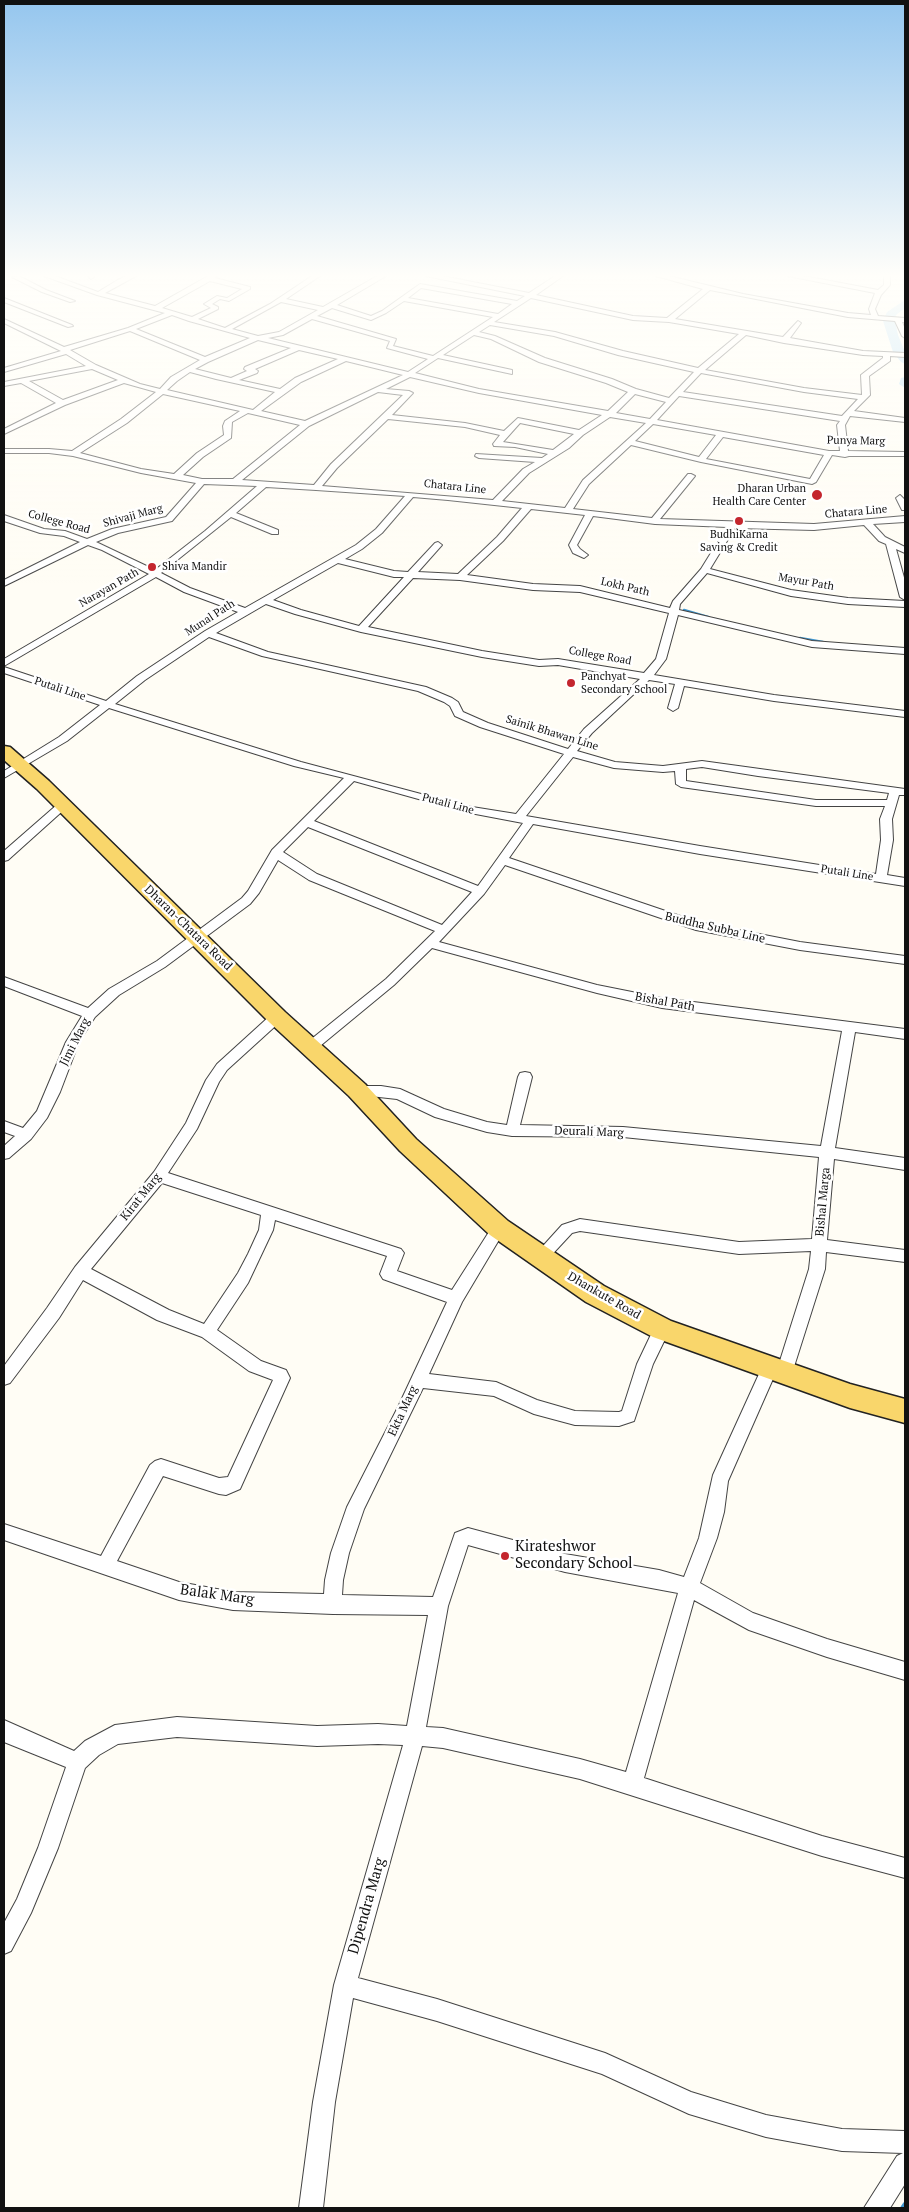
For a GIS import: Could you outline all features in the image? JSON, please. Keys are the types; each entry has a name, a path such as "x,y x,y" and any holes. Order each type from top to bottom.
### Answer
{"main road":[{"name":"Dharan-Chatara Road","path":"4,750 63,805 277,1018 357,1090"},
{"name":"Dhankute Road","path":"357,1090 408,1145 499,1228 595,1294 662,1329 850,1396 905,1411"}],"street":[{"path":"4,384 33,379"},
{"path":"119,379 182,398 306,424"},
{"path":"73,454 124,421 174,379"},
{"path":"229,379 281,390"},
{"path":"176,477 200,455 228,436 226,426 229,421 250,412 300,379"},
{"path":"235,482 306,424 399,379"},
{"name":"Punya Marg","path":"430,379 650,423 829,453 845,455 905,454"},
{"path":"603,379 633,391 671,401"},
{"path":"567,512 586,482 650,423 692,379"},
{"path":"744,379 804,390 862,397"},
{"path":"845,455 841,425 846,416 862,397 866,395 866,379"},
{"path":"24,381 62,403"},
{"path":"4,432 62,403 123,381"},
{"path":"316,488 334,466 409,393 377,390"},
{"path":"496,502 526,471 566,446 633,391"},
{"path":"679,394 846,416 905,420"},
{"path":"386,417 465,425 505,434"},
{"path":"494,456 497,444 518,420 580,433"},
{"path":"701,460 720,435"},
{"path":"629,442 701,460 812,482 829,453"},
{"path":"497,444 515,445 554,453"},
{"name":"Chatara Line","path":"4,451 48,451 73,454 202,481 411,494 655,521 732,526 814,527 905,519"},
{"path":"479,456 542,460"},
{"path":"655,521 659,513 691,476"},
{"name":"Shivaji Marg","path":"4,583 87,542 137,524 169,519 202,481"},
{"name":"Narayan Path","path":"4,663 155,574 264,484"},
{"name":"Munal Path","path":"4,775 63,739 141,678 208,633 338,560 379,531 411,494"},
{"path":"900,498 905,508"},
{"path":"460,577 500,539 528,506"},
{"path":"230,514 275,532"},
{"path":"584,555 576,551 573,545 590,514"},
{"name":"College Road","path":"4,518 42,531 65,534 87,542 188,590 218,600 243,612"},
{"path":"867,523 874,533 905,550"},
{"path":"309,1048 390,982 444,930 480,891 502,860 524,820 570,753 609,710 646,678 661,659 667,642 673,610 683,593 705,570 732,526"},
{"path":"890,543 905,597"},
{"path":"360,629 438,546"},
{"name":"Lokh Path","path":"338,560 374,570 411,575 460,577 533,587 580,589 812,644 905,651"},
{"name":"Mayur Path","path":"705,570 791,593 848,601 905,604"},
{"name":"College Road","path":"265,600 298,612 360,629 482,654 539,663 558,662 680,684 905,714"},
{"name":"Sainik Bhawan Line","path":"208,633 264,654 422,689 448,700 454,704 459,714 484,725 614,766 663,770 702,764 900,791"},
{"name":"Putali Line","path":"4,670 298,764 465,809 905,882"},
{"path":"673,708 680,684"},
{"path":"680,766 680,782 686,786 816,803 892,803"},
{"name":"Jimi Marg","path":"4,1154 26,1135 42,1114 73,1042 90,1014 114,992 161,964 246,902 276,853 352,777"},
{"path":"882,878 887,840 886,818 892,803 900,791"},
{"path":"4,857 63,805"},
{"path":"306,822 480,891"},
{"path":"276,853 313,878 444,930"},
{"name":"Buddha Subba Line","path":"502,860 696,926 800,946 905,960"},
{"name":"Bishal Path","path":"430,944 597,989 662,1003 905,1034"},
{"path":"4,981 90,1014"},
{"name":"Kirat Marg","path":"4,1378 53,1314 80,1271 159,1176 192,1125 222,1067 277,1018"},
{"name":"Bishal Marga","path":"632,1784 688,1587 708,1538 715,1512 718,1481 777,1371 817,1269 827,1152 850,1028"},
{"path":"512,1131 525,1077"},
{"name":"Deurali Marg","path":"357,1090 381,1090 400,1094 440,1113 487,1127 512,1131 568,1130 623,1132 827,1152 905,1164"},
{"path":"4,1126 26,1135"},
{"path":"159,1176 396,1253 388,1274 455,1298"},
{"path":"208,1332 221,1308 243,1278 255,1255 266,1230 269,1211"},
{"path":"541,1257 566,1228 580,1225 739,1248 819,1245 905,1256"},
{"name":"Ekta Marg","path":"333,1605 334,1580 340,1553 356,1507 404,1412 455,1298 499,1228"},
{"path":"80,1271 163,1316 208,1332 255,1366 280,1375 282,1378 281,1385 234,1483 226,1487 220,1486 161,1467 156,1471 105,1566"},
{"path":"417,1380 496,1389 534,1408 575,1418 619,1419 628,1416 646,1364 662,1329"},
{"name":"Balak Marg","path":"4,1532 179,1591 224,1599 333,1605 439,1606"},
{"name":"Dipendra Marg","path":"311,2208 324,2102 345,1985 415,1736 439,1606 461,1538 468,1536 565,1563 659,1579 688,1587"},
{"path":"688,1587 749,1621 827,1648 905,1671"},
{"path":"4,1944 24,1906 48,1848 77,1762 92,1748 115,1735 142,1730 177,1727 317,1736 415,1736 443,1738 632,1784 822,1846 905,1868"},
{"path":"4,1730 77,1762"},
{"path":"345,1985 437,2010 605,2064 689,2103 766,2126 842,2140 905,2142"},
{"path":"876,2208 905,2164"}],"waterway":[{"path":"684,610 708,617"},
{"path":"800,638 823,642"}],"place":[{"name":"Dharan Urban Health Care Center","path":"817,495"},
{"name":"BudhiKarna Saving & Credit","path":"739,521"},
{"name":"Shiva Mandir","path":"152,567"},
{"name":"Panchyat Secondary School","path":"571,683"},
{"name":"Kirateshwor Secondary School","path":"505,1556"}]}
